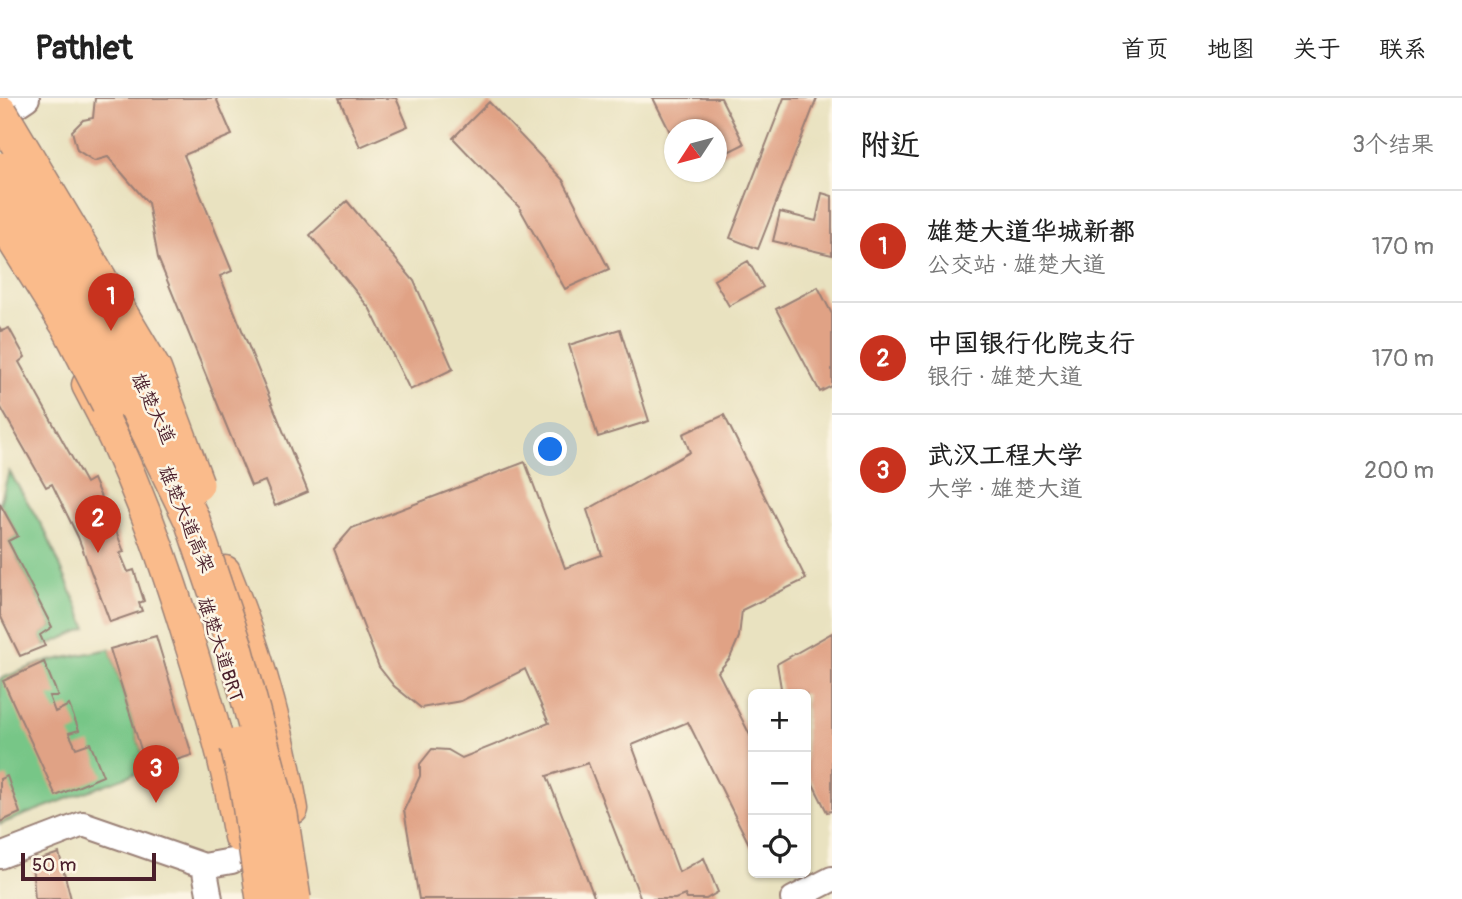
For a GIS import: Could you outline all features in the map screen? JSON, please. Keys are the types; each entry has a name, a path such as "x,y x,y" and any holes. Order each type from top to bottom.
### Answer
{"highway":[{"path":"0,114 154,371 194,478 234,644"},
{"name":"雄楚大道高架","path":"0,170 93,316 192,520 234,644 302,894"},
{"name":"雄楚大道高架","path":"0,216 69,326 127,438 175,542 221,679 248,790 254,897"}],"main road":[{"name":"雄楚大道","path":"0,142 108,316 145,387 163,423 242,612 284,762 302,894"},
{"path":"0,237 63,339 111,429 162,553 209,707 254,897"},
{"path":"254,897 251,873 264,858 274,857 294,864 302,894"}],"street":[{"path":"0,114 27,98"},
{"name":"雄楚大道BRT","path":"0,194 79,319 145,445 222,640 261,789 279,899"},
{"path":"0,856 83,824 204,866 232,861"},
{"path":"204,866 210,899"},
{"path":"793,899 832,879"}],"green space":[{"path":"9,471 46,533 87,628 45,646 40,635 52,627 8,541 18,536 0,504"},
{"path":"110,649 147,769 0,824 0,679 44,662"}],"building":[{"path":"95,98 216,98 232,135 184,155 232,271 220,276 308,492 275,506 265,481 251,486 158,258 148,203 108,157 94,161 77,150 72,131 83,120 93,118"},
{"path":"339,98 396,98 408,126 360,147"},
{"path":"653,98 721,98 744,144 727,152 727,119 664,120"},
{"path":"784,98 817,98 758,249 730,238"},
{"path":"489,102 563,180 609,269 565,289 519,207 453,138"},
{"path":"822,193 832,196 832,255 773,241 780,212 816,221"},
{"path":"347,201 414,281 453,369 410,390 370,309 310,235"},
{"path":"748,261 763,287 729,306 714,280"},
{"path":"818,287 832,314 832,386 820,392 776,309"},
{"path":"0,328 2,331 9,328 25,357 19,362 86,483 93,479 103,502 98,504 108,525 113,523 128,572 134,570 144,601 139,603 142,611 110,622 78,537 52,484 46,487 0,406"},
{"path":"620,329 649,421 598,437 569,345"},
{"path":"724,415 806,579 742,610 739,637 730,658 718,672 748,731 748,842 688,722 632,745 679,872 704,858 718,892 706,899 687,899 685,895 675,899 641,899 588,763 547,776 595,899 419,899 404,810 420,776 420,764 432,749 448,750 462,758 549,723 525,669 461,701 421,708 394,686 379,667 334,549 352,528 525,462 565,568 602,555 587,510 690,452 683,434"},
{"path":"0,504 18,536 8,541 52,627 40,635 45,646 20,656 0,615"},
{"path":"832,633 832,811 827,812 811,780 811,689 781,689 777,664"},
{"path":"156,636 192,755 147,769 110,649"},
{"path":"44,662 58,696 49,696 55,712 69,705 79,730 69,733 76,748 90,743 103,776 56,796 3,681"},
{"path":"7,776 20,813 0,822 0,779"},
{"path":"59,853 71,899 35,899 32,862"}],"place":[{"name":"雄楚大道华城新都","path":"111,331"},
{"name":"中国银行化院支行","path":"98,553"},
{"name":"武汉工程大学","path":"156,803"}]}
